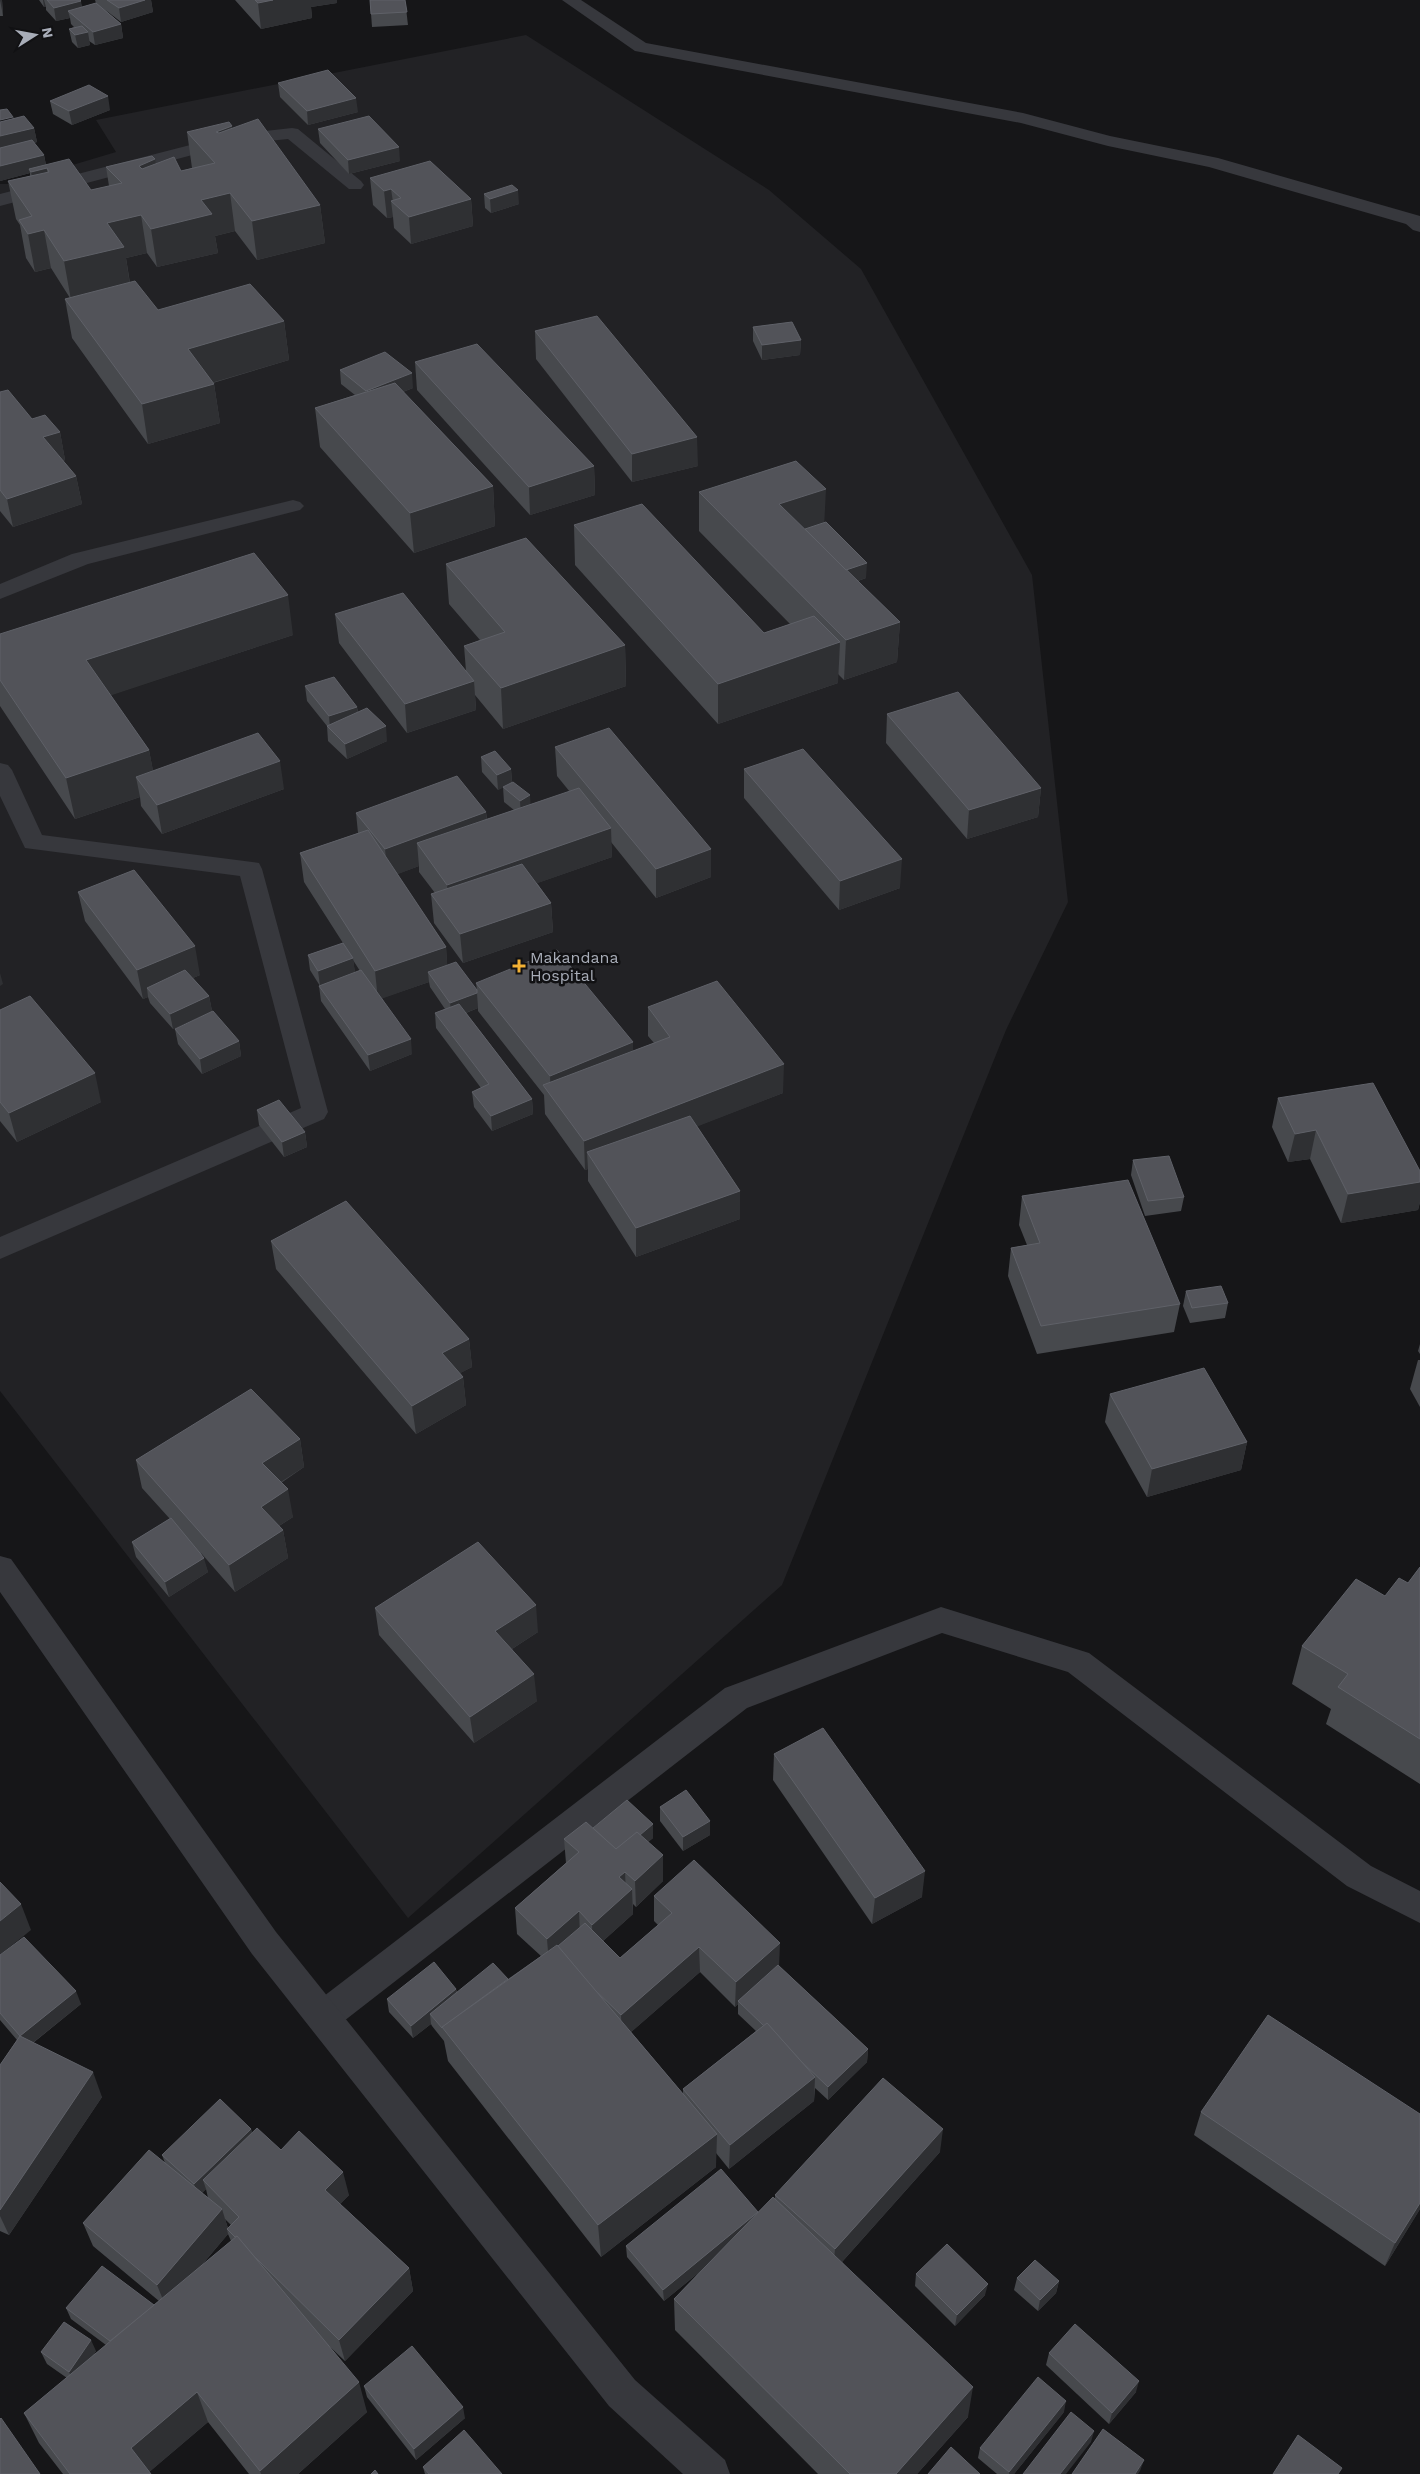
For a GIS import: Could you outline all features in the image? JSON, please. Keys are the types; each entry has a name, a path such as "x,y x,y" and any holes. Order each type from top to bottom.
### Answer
{"street":[{"path":"570,0 641,47 1023,118 1108,141 1212,162 1413,220 1420,226"},
{"path":"0,200 229,140 292,133 355,184"},
{"path":"0,592 80,559 293,506"},
{"path":"0,770 34,842 250,869 315,1112 0,1249"},
{"path":"0,1568 264,1943 622,2393 711,2474"},
{"path":"323,2017 736,1698 941,1620 1078,1662 1359,1876 1420,1908"}],"shaded area":[{"name":"Makandana Hospital","path":"526,35 769,190 861,269 1032,575 1068,902 1006,1030 782,1585 408,1918 0,1391 0,184 9,184 116,152 96,120"}],"building":[{"path":"47,0 80,0 81,1 54,8"},
{"path":"107,0 145,0 119,8"},
{"path":"255,0 273,0 258,3"},
{"path":"370,0 405,0 407,12 371,14"},
{"path":"96,3 121,24 93,32 68,11"},
{"path":"82,26 88,32 75,35 69,29"},
{"path":"328,70 356,98 307,111 278,83"},
{"path":"89,85 108,96 69,111 50,101"},
{"path":"7,109 13,117 0,120 0,110"},
{"path":"24,116 34,128 0,136 0,122"},
{"path":"369,116 399,147 348,160 318,129"},
{"path":"258,119 320,205 252,221 230,193 201,200 212,214 151,229 141,215 107,223 124,247 64,261 44,230 28,234 19,220 32,216 8,181 49,172 47,168 31,172 29,169 69,159 91,190 122,183 106,167 152,156 155,159 139,166 142,169 174,157 181,171 215,163 187,132 229,122 232,126 216,132 219,133"},
{"path":"32,140 44,155 0,166 0,148"},
{"path":"430,161 471,199 409,217 391,201 401,198 391,189 384,191 370,178"},
{"path":"512,185 518,190 490,199 484,194"},
{"path":"135,281 158,310 250,284 284,321 188,349 214,384 142,404 65,299"},
{"path":"597,316 697,437 632,454 535,331"},
{"path":"792,322 801,340 762,345 753,327"},
{"path":"477,344 594,466 529,487 415,362"},
{"path":"385,352 412,373 366,391 340,370"},
{"path":"395,383 493,486 410,513 315,408"},
{"path":"8,390 32,419 45,415 60,432 43,437 76,476 7,499 0,490 0,392"},
{"path":"796,461 826,489 779,504 900,622 846,640 699,492"},
{"path":"642,504 764,633 814,616 840,642 718,684 574,525"},
{"path":"826,522 867,563 846,570 805,529"},
{"path":"526,538 625,645 501,688 464,646 505,632 446,564"},
{"path":"254,553 288,595 86,660 149,750 66,778 0,680 0,634"},
{"path":"403,593 474,681 405,704 335,614"},
{"path":"334,677 357,707 329,716 305,686"},
{"path":"958,692 1041,788 969,810 887,714"},
{"path":"367,708 386,726 345,744 327,726"},
{"path":"609,728 711,849 656,869 555,747"},
{"path":"258,733 280,761 157,805 136,777"},
{"path":"803,749 902,859 840,881 744,769"},
{"path":"495,751 511,769 497,775 481,757"},
{"path":"457,776 486,812 385,849 356,813"},
{"path":"513,782 530,795 520,801 503,787"},
{"path":"579,788 611,828 447,885 417,843"},
{"path":"368,830 446,947 375,971 300,853"},
{"path":"522,864 551,903 460,934 431,894"},
{"path":"134,870 195,946 137,970 78,892"},
{"path":"343,943 353,958 318,971 308,955"},
{"path":"557,950 633,1042 550,1076 476,983"},
{"path":"456,962 477,990 477,993 450,1003 428,972"},
{"path":"185,970 209,996 170,1014 147,988"},
{"path":"361,970 411,1039 368,1055 319,986"},
{"path":"717,981 784,1064 584,1141 543,1085 670,1037 648,1007"},
{"path":"30,996 95,1073 9,1113 0,1102 0,1010"},
{"path":"459,1004 532,1099 491,1116 472,1092 489,1084 435,1013"},
{"path":"213,1011 239,1041 200,1059 175,1029"},
{"path":"1373,1083 1420,1171 1420,1182 1348,1194 1316,1130 1295,1134 1278,1098"},
{"path":"279,1100 305,1132 282,1142 257,1110"},
{"path":"690,1116 740,1191 636,1228 587,1152"},
{"path":"1169,1156 1184,1197 1148,1201 1133,1160"},
{"path":"1128,1180 1180,1304 1041,1326 1011,1248 1040,1243 1022,1196"},
{"path":"346,1201 469,1339 442,1353 463,1377 412,1406 271,1241"},
{"path":"1221,1286 1228,1303 1192,1308 1186,1291"},
{"path":"1204,1368 1247,1442 1152,1469 1110,1394"},
{"path":"251,1389 300,1439 262,1463 288,1489 261,1507 283,1530 229,1565 136,1460"},
{"path":"171,1518 204,1558 165,1582 132,1542"},
{"path":"478,1542 536,1605 495,1631 534,1674 470,1717 375,1608"},
{"path":"1420,1567 1420,1739 1338,1687 1348,1674 1302,1646 1356,1579 1385,1596 1399,1578 1408,1583"},
{"path":"823,1728 925,1871 875,1898 774,1754"},
{"path":"686,1790 710,1821 683,1837 660,1807"},
{"path":"627,1800 653,1824 640,1835 637,1832 616,1849 593,1828"},
{"path":"586,1822 616,1849 637,1832 663,1855 635,1881 625,1872 619,1877 632,1889 592,1925 579,1911 547,1939 515,1908 579,1852 564,1839"},
{"path":"694,1860 780,1943 736,1982 699,1947 621,2015 594,1989 558,1946 585,1923 620,1958 672,1913 654,1896"},
{"path":"0,1882 21,1904 0,1921"},
{"path":"24,1937 76,1991 20,2036 0,2013 0,1955"},
{"path":"557,1945 717,2134 598,2225 442,2027"},
{"path":"434,1962 456,1989 411,2026 387,1999"},
{"path":"493,1963 508,1979 442,2028 430,2014"},
{"path":"778,1965 868,2049 828,2087 801,2061 767,2023 764,2026 738,2001"},
{"path":"1268,2015 1420,2114 1420,2203 1395,2243 1201,2112"},
{"path":"767,2023 815,2077 730,2145 683,2089"},
{"path":"20,2036 93,2072 0,2210 0,2065"},
{"path":"883,2078 943,2129 835,2249 775,2195"},
{"path":"220,2099 251,2129 194,2184 162,2155"},
{"path":"257,2128 281,2150 299,2131 343,2172 325,2190 409,2268 339,2340 254,2256 237,2236 235,2237 227,2229 239,2217 203,2180"},
{"path":"149,2150 222,2209 157,2285 83,2223"},
{"path":"721,2169 758,2212 663,2290 626,2246"},
{"path":"773,2197 973,2387 896,2474 850,2474 674,2299"},
{"path":"237,2236 359,2382 260,2471 197,2392 131,2448 151,2474 70,2474 24,2413"},
{"path":"947,2244 988,2284 957,2315 916,2274"},
{"path":"1035,2260 1059,2281 1040,2300 1017,2278"},
{"path":"102,2266 154,2305 110,2341 66,2308"},
{"path":"64,2322 91,2340 69,2372 41,2352"},
{"path":"1075,2324 1139,2381 1112,2413 1049,2353"},
{"path":"412,2346 463,2407 414,2449 364,2386"},
{"path":"1038,2377 1066,2401 1009,2472 980,2448"},
{"path":"1071,2412 1094,2431 1060,2474 1023,2474"},
{"path":"1,2418 40,2474 0,2474"},
{"path":"1103,2429 1144,2460 1135,2474 1072,2474"},
{"path":"464,2430 502,2474 429,2474 423,2467"},
{"path":"1298,2435 1342,2468 1338,2474 1273,2474"},
{"path":"951,2447 980,2474 928,2474"}],"place":[{"name":"Makandana Hospital","path":"519,966"}]}
